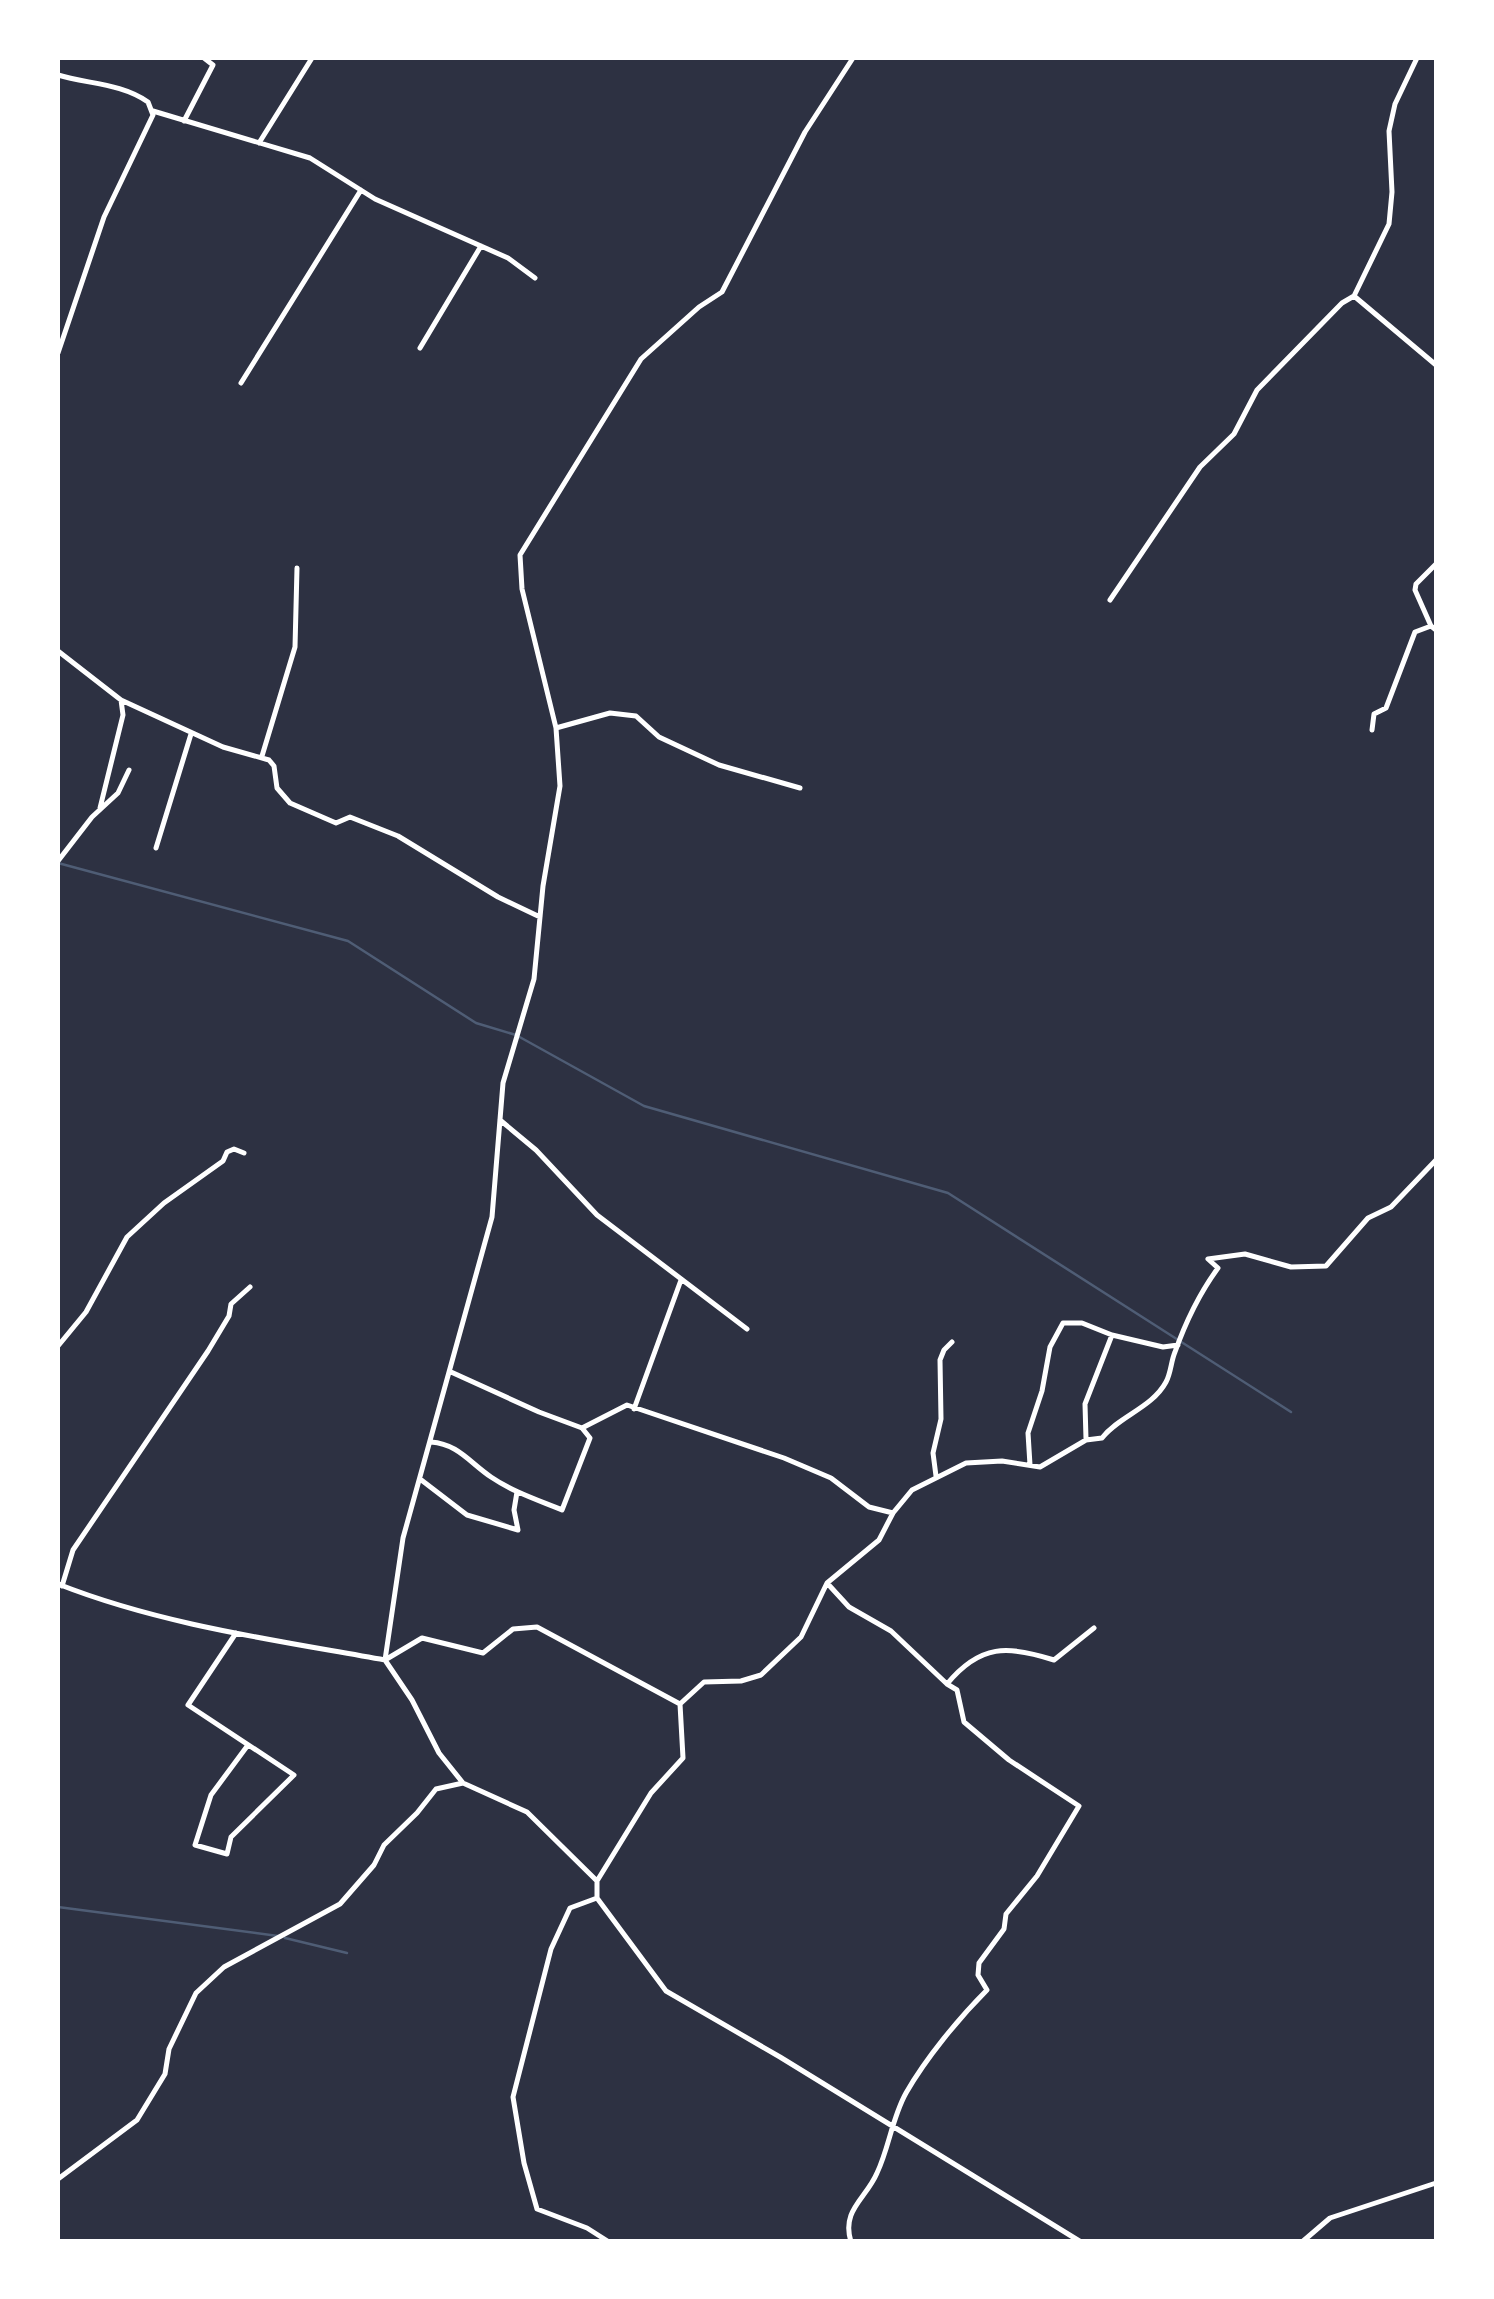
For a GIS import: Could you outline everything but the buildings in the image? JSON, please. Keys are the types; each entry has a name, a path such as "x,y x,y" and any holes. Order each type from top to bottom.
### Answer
{"street":[{"path":"184,121 213,65 204,58"},
{"path":"259,143 312,58"},
{"path":"597,1881 527,1812 463,1782 439,1753 412,1700 385,1660 403,1538 492,1217 503,1082 534,979 560,786 556,728 522,590 520,555 642,359 699,307 722,292 806,132 853,58"},
{"path":"1110,600 1200,467 1234,434 1257,390 1342,303 1354,296 1389,224 1389,131 1394,104 1417,58"},
{"path":"58,75 134,94 148,102 152,111 139,147 104,217 58,353"},
{"path":"152,111 310,158 361,190 508,258 535,278"},
{"path":"241,384 361,190"},
{"path":"420,348 480,246"},
{"path":"1354,296 1436,365"},
{"path":"1372,730 1374,714 1386,708 1415,632 1434,628 1416,584 1436,564"},
{"path":"262,756 295,646 297,568"},
{"path":"58,651 120,700 190,734 242,754 262,756 274,766 277,788 290,803 336,823 350,818 384,829 498,897 540,916"},
{"path":"100,809 123,714 120,700"},
{"path":"556,728 610,713 636,716 659,737 719,765 800,788"},
{"path":"156,848 190,734"},
{"path":"58,861 118,793 129,770"},
{"path":"500,1120 536,1150 597,1215 747,1329"},
{"path":"58,1346 86,1312 127,1238 164,1203 223,1161 227,1152 234,1149 244,1153"},
{"path":"680,1704 704,1682 761,1675 801,1637 827,1583 879,1540 893,1513 912,1490 966,1463 1002,1461 1040,1466 1086,1440 1102,1438 1112,1426 1128,1419 1167,1381 1199,1294 1218,1268 1208,1259 1245,1254 1292,1267 1326,1266 1368,1218 1391,1207 1436,1160"},
{"path":"634,1408 681,1279"},
{"path":"250,1287 231,1304 229,1316 208,1351 73,1550 60,1585 112,1606 385,1660 422,1638 483,1654 513,1629 537,1628 680,1704"},
{"path":"1030,1465 1028,1433 1042,1391 1050,1347 1063,1323 1082,1323 1163,1347 1178,1345"},
{"path":"1086,1440 1085,1404 1112,1335"},
{"path":"936,1476 933,1453 941,1419 940,1360 952,1342"},
{"path":"430,1442 450,1444 490,1476 562,1510 590,1438 582,1428 450,1371"},
{"path":"582,1428 627,1405 784,1458 832,1478 870,1507 893,1513"},
{"path":"420,1478 467,1515 518,1530 514,1510 518,1492"},
{"path":"827,1583 849,1607 891,1631 957,1690 964,1722 1008,1760 1079,1806 1037,1876 1006,1914 1004,1928 979,1963 978,1975 986,1990 966,2017 952,2028 905,2095 876,2176 854,2207 846,2228 851,2242"},
{"path":"946,1684 961,1667 984,1654 1018,1648 1054,1660 1094,1628"},
{"path":"236,1633 188,1705 294,1775 231,1837 226,1854 195,1846 211,1795 248,1745"},
{"path":"680,1704 683,1758 651,1793 597,1881 597,1898 666,1992 1082,2242"},
{"path":"58,2180 137,2120 165,2074 170,2049 196,1994 224,1967 340,1904 374,1865 384,1845 436,1789 463,1782"},
{"path":"597,1898 570,1908 550,1949 513,2097 524,2163 538,2209 587,2228 608,2242"},
{"path":"1302,2242 1330,2218 1436,2183"}],"waterway":[{"path":"58,863 348,941 476,1023 516,1035 644,1106 948,1193 1291,1412"},
{"path":"58,1907 278,1936"},
{"path":"285,1938 347,1953"}]}
